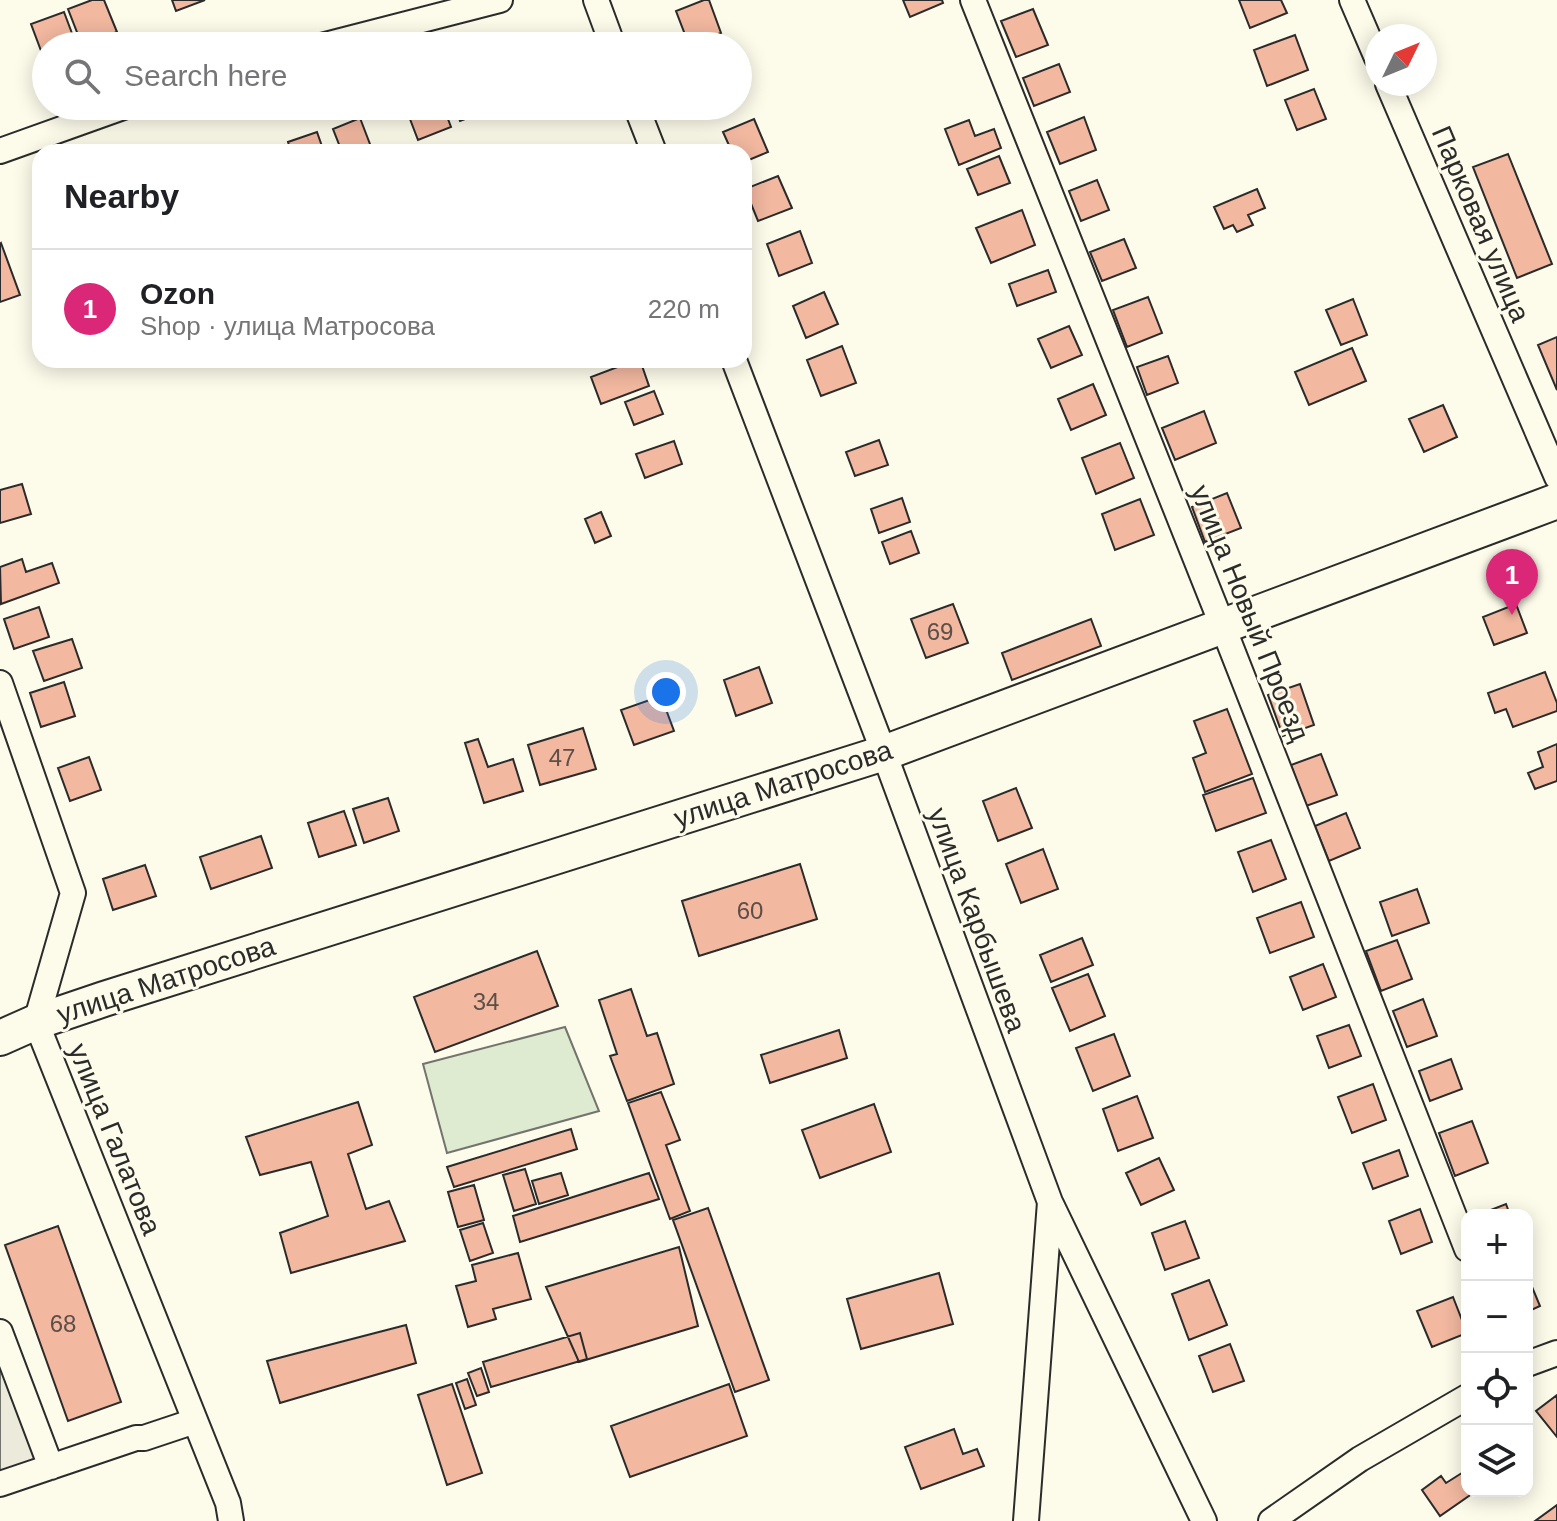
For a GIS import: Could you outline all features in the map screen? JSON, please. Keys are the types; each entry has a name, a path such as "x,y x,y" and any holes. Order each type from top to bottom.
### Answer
{"street":[{"path":"375,32 500,0"},
{"path":"596,0 608,32"},
{"name":"улица Новый Проезд","path":"973,0 1461,1234"},
{"path":"1352,0 1365,30"},
{"name":"Парковая улица","path":"1393,96 1557,477"},
{"path":"0,151 87,120"},
{"path":"641,120 651,144"},
{"name":"улица Карбышева","path":"737,368 1050,1202 1026,1521"},
{"name":"улица Матросова","path":"0,1038 36,1022 884,753 1557,501"},
{"name":"улица Галатова","path":"0,683 73,893 36,1022 228,1503 231,1521"},
{"path":"1050,1202 1204,1521"},
{"path":"0,1332 51,1467"},
{"path":"1533,1362 1557,1353"},
{"path":"1271,1521 1360,1459 1461,1400"},
{"path":"0,1484 195,1421"}],"green space":[{"path":"565,1027 599,1111 447,1153 423,1064"}],"shaded area":[{"path":"0,1350 43,1464 0,1475"}],"building":[{"path":"92,0 104,0 117,32 77,32 68,9"},
{"path":"172,0 205,0 176,11"},
{"path":"709,0 721,32 684,32 676,11"},
{"path":"903,0 942,0 943,3 910,17"},
{"path":"1239,0 1281,0 1287,13 1250,28"},
{"path":"1033,9 1048,45 1016,57 1001,21"},
{"path":"64,12 72,32 34,32 31,24"},
{"path":"1295,35 1308,70 1267,86 1254,50"},
{"path":"1059,64 1070,92 1034,106 1023,78"},
{"path":"1314,89 1326,119 1297,130 1285,100"},
{"path":"1084,117 1096,150 1060,164 1047,132"},
{"path":"361,120 370,144 339,144 333,129"},
{"path":"410,120 448,120 451,127 418,140"},
{"path":"752,120 768,152 752,159 752,144 728,144 723,132"},
{"path":"969,120 975,136 994,129 1001,148 959,165 945,129"},
{"path":"317,132 321,144 289,144"},
{"path":"1508,154 1552,264 1517,278 1473,167"},
{"path":"999,156 1010,183 978,195 967,169"},
{"path":"778,176 792,208 758,221 752,206 752,186"},
{"path":"1097,180 1109,210 1081,221 1069,191"},
{"path":"1257,189 1265,208 1248,215 1253,225 1237,232 1233,225 1224,229 1214,207"},
{"path":"1022,210 1035,245 991,263 976,228"},
{"path":"800,231 812,263 779,276 767,244"},
{"path":"1124,239 1136,268 1102,281 1090,252"},
{"path":"0,244 20,295 0,302"},
{"path":"1048,270 1056,292 1017,306 1009,284"},
{"path":"824,292 838,324 806,338 793,306"},
{"path":"1148,297 1162,333 1127,347 1113,310"},
{"path":"1353,299 1367,335 1341,345 1326,310"},
{"path":"1069,326 1082,355 1051,368 1038,339"},
{"path":"1557,337 1557,390 1538,345"},
{"path":"842,346 856,383 821,396 807,360"},
{"path":"1352,348 1366,381 1309,405 1295,372"},
{"path":"1168,356 1178,383 1147,395 1137,367"},
{"path":"615,368 643,368 649,386 601,404 591,377"},
{"path":"1093,384 1106,415 1071,430 1058,399"},
{"path":"654,391 663,414 634,425 625,402"},
{"path":"1443,405 1457,437 1424,452 1409,419"},
{"path":"1204,411 1216,443 1175,460 1162,428"},
{"path":"879,440 888,465 855,476 846,452"},
{"path":"674,441 682,464 645,478 636,454"},
{"path":"1120,443 1134,478 1096,494 1082,458"},
{"path":"22,484 31,514 0,523 0,490"},
{"path":"1227,493 1241,528 1205,542 1192,507"},
{"path":"902,498 910,522 879,533 871,509"},
{"path":"1140,499 1154,535 1115,550 1102,514"},
{"path":"601,512 611,536 595,543 585,519"},
{"path":"911,531 919,553 890,564 882,542"},
{"path":"22,559 26,572 52,563 59,583 1,604 0,567"},
{"path":"953,604 968,643 926,658 911,619"},
{"path":"1516,604 1527,633 1494,645 1483,617"},
{"path":"39,607 49,637 14,649 4,619"},
{"path":"1091,619 1101,646 1012,680 1002,653"},
{"path":"72,639 82,668 44,681 33,651"},
{"path":"759,667 772,703 736,716 724,680"},
{"path":"1545,672 1557,711 1513,727 1506,709 1495,713 1488,693"},
{"path":"64,682 75,716 41,727 30,693"},
{"path":"1300,684 1314,725 1283,736 1268,695"},
{"path":"661,696 674,731 634,745 621,710"},
{"path":"1227,709 1252,774 1205,792 1193,758 1206,753 1194,721"},
{"path":"583,728 596,769 540,785 528,745"},
{"path":"478,739 488,767 513,759 523,791 484,803 465,743"},
{"path":"1557,744 1557,781 1535,789 1528,773 1543,767 1538,752"},
{"path":"1321,754 1337,795 1306,806 1291,765"},
{"path":"89,757 101,790 70,801 58,768"},
{"path":"1253,778 1266,813 1216,831 1203,795"},
{"path":"1016,788 1032,828 998,841 983,801"},
{"path":"388,798 399,831 364,843 353,809"},
{"path":"344,811 356,845 319,857 308,823"},
{"path":"1346,813 1360,848 1329,861 1315,826"},
{"path":"261,836 272,868 211,889 200,857"},
{"path":"1271,840 1286,879 1253,892 1238,852"},
{"path":"1043,849 1058,889 1021,903 1006,864"},
{"path":"800,864 817,919 699,956 682,901"},
{"path":"145,865 156,896 113,910 103,879"},
{"path":"1417,889 1429,923 1392,936 1380,902"},
{"path":"1301,902 1314,937 1270,953 1257,918"},
{"path":"1082,938 1093,965 1051,982 1040,955"},
{"path":"1397,940 1412,979 1381,991 1366,951"},
{"path":"537,951 558,1006 435,1052 414,997"},
{"path":"1323,964 1336,997 1303,1010 1290,977"},
{"path":"1088,974 1105,1016 1070,1031 1052,988"},
{"path":"631,989 647,1036 657,1033 674,1084 627,1101 610,1056 617,1054 599,1000"},
{"path":"1423,999 1437,1036 1407,1047 1393,1011"},
{"path":"1349,1025 1361,1056 1329,1068 1317,1036"},
{"path":"839,1030 847,1058 770,1083 761,1055"},
{"path":"1114,1034 1130,1076 1093,1091 1076,1048"},
{"path":"1451,1059 1462,1089 1430,1101 1419,1071"},
{"path":"1373,1084 1386,1120 1352,1133 1338,1097"},
{"path":"661,1092 680,1140 666,1145 690,1211 670,1219 628,1103"},
{"path":"1137,1096 1153,1138 1118,1151 1103,1109"},
{"path":"358,1102 372,1145 348,1154 366,1209 389,1201 405,1241 291,1273 280,1233 328,1216 311,1162 260,1175 246,1137"},
{"path":"874,1104 891,1152 820,1178 802,1130"},
{"path":"1472,1121 1488,1163 1455,1176 1439,1133"},
{"path":"571,1129 577,1149 454,1187 447,1167"},
{"path":"1399,1150 1408,1176 1373,1189 1363,1163"},
{"path":"1159,1158 1174,1190 1141,1205 1126,1173"},
{"path":"525,1169 536,1204 514,1211 503,1175"},
{"path":"561,1173 568,1195 539,1204 532,1181"},
{"path":"649,1173 659,1199 520,1242 513,1216"},
{"path":"474,1185 484,1220 458,1227 448,1192"},
{"path":"708,1208 769,1380 735,1392 673,1220"},
{"path":"1420,1209 1432,1242 1401,1254 1389,1221"},
{"path":"1185,1221 1199,1258 1165,1270 1152,1233"},
{"path":"483,1223 493,1253 470,1261 460,1230"},
{"path":"58,1226 121,1402 68,1421 5,1245"},
{"path":"679,1247 698,1326 579,1362 546,1287"},
{"path":"518,1253 531,1299 493,1309 496,1319 468,1327 456,1286 476,1281 472,1265"},
{"path":"939,1273 953,1324 861,1349 847,1299"},
{"path":"1209,1280 1227,1325 1189,1340 1172,1294"},
{"path":"1533,1289 1540,1306 1533,1309"},
{"path":"1453,1297 1461,1318 1461,1335 1432,1347 1417,1311"},
{"path":"406,1325 416,1363 280,1403 267,1361"},
{"path":"580,1333 587,1359 491,1387 483,1362"},
{"path":"1230,1344 1244,1381 1213,1392 1199,1356"},
{"path":"481,1368 489,1392 477,1396 468,1373"},
{"path":"467,1379 476,1405 465,1409 456,1383"},
{"path":"452,1384 482,1473 447,1485 418,1395"},
{"path":"729,1384 747,1436 630,1477 611,1426"},
{"path":"1557,1395 1557,1437 1536,1411"},
{"path":"954,1429 963,1454 977,1449 984,1466 921,1489 905,1447"},
{"path":"1461,1474 1461,1497 1467,1497 1440,1516 1422,1490 1441,1476 1446,1483"},
{"path":"1557,1505 1557,1521 1535,1521"}],"place":[{"name":"Ozon","path":"1512,615"}]}
